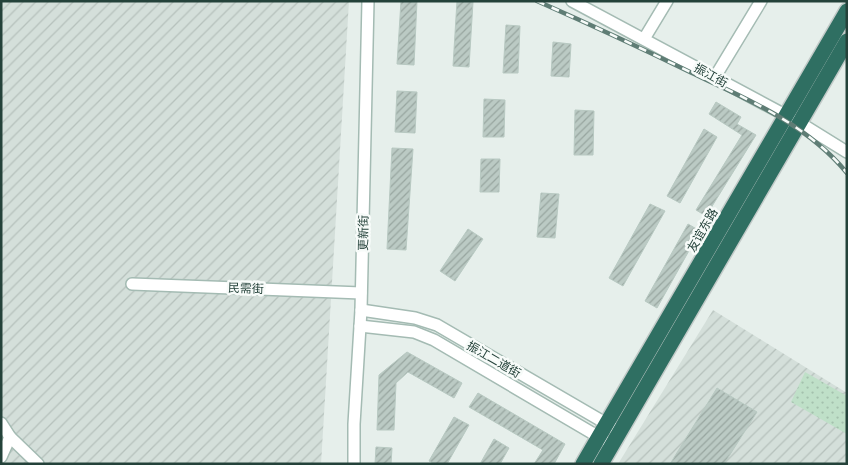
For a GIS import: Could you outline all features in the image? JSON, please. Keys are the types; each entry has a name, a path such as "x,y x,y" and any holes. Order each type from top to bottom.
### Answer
{"highway":[{"name":"友谊东路","path":"613,428 847,10"},
{"name":"友谊东路","path":"583,464 605,441 800,123 847,41"},
{"name":"友谊东路","path":"601,464 605,441"}],"street":[{"name":"更新街","path":"354,464 354,424 361,310 368,1"},
{"name":"振江街","path":"572,1 800,123 847,152"},
{"path":"644,39 667,1"},
{"path":"715,77 761,1"},
{"name":"民需街","path":"132,284 361,293"},
{"name":"振江二道街","path":"361,310 415,318 437,325 613,428"},
{"name":"振江二道街","path":"360,326 414,332 434,340 605,441"},
{"path":"1,423 10,436 38,464"},
{"path":"1,457 10,436"}],"shaded area":[{"path":"1,1 349,1 321,464 1,464"},
{"path":"713,310 847,393 847,464 618,464"}],"green space":[{"path":"805,372 847,396 847,434 791,402"}],"building":[{"path":"401,1 417,1 414,65 397,64"},
{"path":"457,1 473,2 469,67 453,66"},
{"path":"506,25 520,26 518,73 503,73"},
{"path":"553,42 571,44 569,77 551,76"},
{"path":"397,91 417,92 415,133 395,132"},
{"path":"484,99 505,100 504,137 483,137"},
{"path":"716,102 741,117 737,124 756,135 706,216 696,210 742,135 709,114"},
{"path":"575,110 594,111 593,155 574,155"},
{"path":"704,129 717,137 680,203 667,196"},
{"path":"392,148 413,149 406,250 387,249"},
{"path":"481,159 500,159 499,192 480,192"},
{"path":"541,193 559,194 555,238 537,237"},
{"path":"650,204 665,211 623,286 609,278"},
{"path":"688,224 700,231 657,308 645,301"},
{"path":"468,229 483,239 455,281 440,271"},
{"path":"407,352 462,383 454,398 408,372 396,383 394,430 377,430 379,375"},
{"path":"717,388 757,412 724,464 670,464"},
{"path":"478,393 565,444 554,464 534,464 543,450 469,407"},
{"path":"454,417 469,425 447,464 435,464 429,461"},
{"path":"494,439 509,448 500,464 480,464"},
{"path":"376,447 392,448 391,464 375,464"}],"railway":[{"path":"537,1 654,54 775,114 814,140 847,173"}]}
